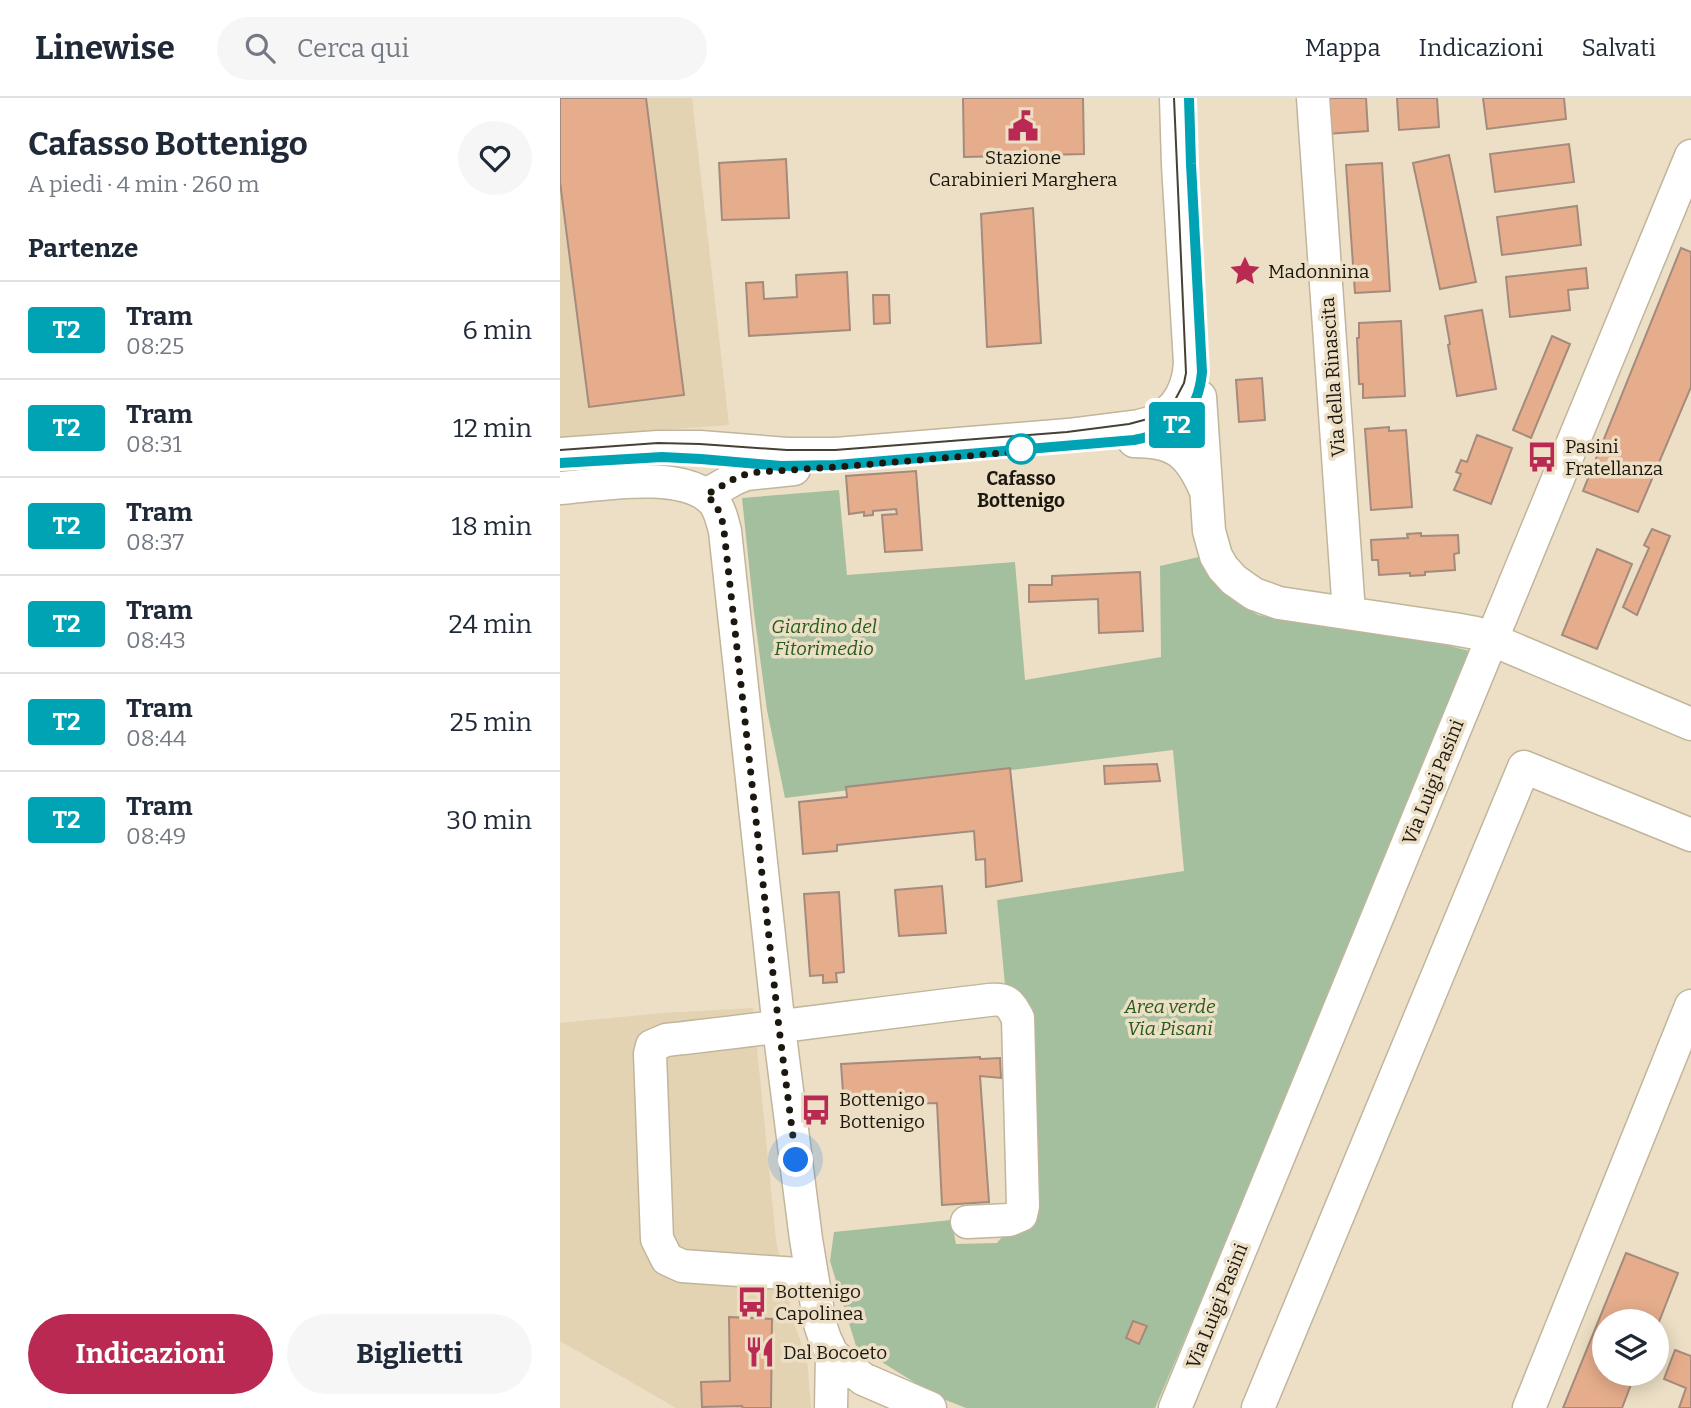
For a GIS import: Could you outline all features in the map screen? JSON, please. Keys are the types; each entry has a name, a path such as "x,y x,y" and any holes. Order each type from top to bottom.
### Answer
{"street":[{"path":"1176,98 1190,363 1183,394 1206,490 1212,545 1223,568 1243,588 1279,603 1466,631 1491,639 1691,723"},
{"path":"560,454 700,447 835,454 1068,435 1149,424 1164,416 1186,403 1204,373 1191,98"},
{"name":"Via della Rinascita","path":"1313,98 1349,613"},
{"name":"Via Luigi Pasini","path":"1175,1408 1491,639 1681,211 1691,156"},
{"path":"706,495 746,474 1157,437 1175,428 1188,416 1186,403"},
{"path":"1134,441 1158,442 1178,450 1191,464 1206,490"},
{"path":"560,465 662,459 816,468"},
{"path":"560,488 658,482 686,486 706,495 719,510 724,531 779,1028 812,1275 820,1324 832,1354 831,1408"},
{"path":"1258,1408 1524,767 1691,835"},
{"path":"812,1275 682,1266 667,1259 657,1239 650,1054 652,1046 666,1040 989,1000 999,999 1009,1003 1018,1018 1023,1206 1021,1215 1009,1220 967,1222"},
{"path":"1529,1408 1691,1006"},
{"path":"832,1354 863,1379 880,1399 930,1408"}],"shaded area":[{"path":"560,98 692,98 729,425 560,437"},
{"path":"753,1008 776,1240 793,1319 807,1361 811,1408 676,1408 560,1341 560,1023"}],"green space":[{"name":"Area verde Via Pisani","path":"839,490 847,575 1015,562 1025,680 1161,657 1160,566 1203,556 1228,596 1258,615 1324,627 1408,635 1477,653 1155,1408 966,1408 938,1397 856,1346 830,1261 834,1232 951,1220 956,1244 997,1243 1011,1226 1005,985 997,900 1184,871 1173,750 785,798 767,710 742,498"}],"building":[{"path":"560,98 646,98 684,395 589,407 560,182"},
{"name":"Stazione Carabinieri Marghera","path":"963,98 1083,98 1084,154 964,157"},
{"path":"1324,98 1366,98 1368,131 1327,134"},
{"path":"1397,98 1437,98 1439,127 1399,130"},
{"path":"1483,98 1564,98 1566,119 1487,129"},
{"path":"1569,144 1574,182 1495,192 1490,154"},
{"path":"1449,155 1476,282 1440,289 1413,163"},
{"path":"786,159 789,218 722,220 719,163"},
{"path":"1382,163 1390,291 1355,293 1346,165"},
{"path":"1577,206 1581,245 1502,255 1497,217"},
{"path":"1033,208 1041,343 987,347 981,214"},
{"path":"1681,248 1691,252 1691,387 1638,512 1583,491"},
{"path":"1586,268 1588,288 1568,290 1570,310 1510,317 1506,277"},
{"path":"847,272 850,330 749,336 746,283 763,282 764,299 797,297 796,275"},
{"path":"873,295 889,295 890,323 874,324"},
{"path":"1482,310 1496,389 1457,396 1445,316"},
{"path":"1401,321 1405,396 1363,398 1363,384 1359,384 1359,323"},
{"path":"1552,336 1570,344 1531,438 1513,430"},
{"path":"1262,378 1265,420 1239,422 1236,380"},
{"path":"1389,427 1389,431 1406,430 1412,507 1371,510 1365,429"},
{"path":"1477,435 1512,448 1491,504 1454,490 1461,474 1456,472 1461,460 1467,462"},
{"path":"916,471 922,550 885,552 882,515 897,514 896,509 873,511 873,515 864,516 864,512 849,514 846,476"},
{"path":"1652,529 1670,536 1637,615 1623,607 1649,548 1644,545"},
{"path":"1421,533 1421,536 1458,535 1459,553 1454,554 1455,570 1410,576 1410,573 1379,575 1378,560 1372,560 1371,540 1408,538 1407,534"},
{"path":"1597,549 1632,564 1597,649 1562,635"},
{"path":"1140,572 1143,631 1099,633 1098,599 1029,602 1029,585 1052,585 1052,576"},
{"path":"1157,764 1160,781 1105,784 1104,766"},
{"path":"1010,768 1022,881 986,887 985,859 976,860 974,831 837,845 837,851 803,854 799,802 847,797 846,787"},
{"path":"942,886 946,933 899,936 895,890"},
{"path":"839,892 844,972 836,973 837,982 823,983 823,975 810,976 804,894"},
{"path":"1000,1058 1001,1078 980,1076 989,1202 942,1205 937,1103 844,1106 841,1064"},
{"path":"1626,1253 1678,1273 1664,1309 1603,1309"},
{"path":"729,1317 772,1319 771,1408 702,1407 701,1382 730,1381"},
{"path":"1133,1321 1147,1326 1139,1344 1126,1338"},
{"path":"1592,1337 1592,1386 1630,1386 1622,1408 1563,1408"},
{"path":"1675,1350 1691,1356 1691,1408 1679,1408 1686,1388 1669,1381 1669,1366"}],"tram line":[{"path":"560,450 658,443 835,450 1067,432 1129,424 1155,417 1175,400 1186,373 1174,98"},
{"path":"560,464 662,457 816,466 1134,440 1172,427 1190,411 1200,387 1202,372 1189,98"},
{"name":"T2","path":"560,463 662,457 781,466 836,465 1134,440 1174,427 1186,415 1198,396 1202,372 1189,98"}],"place":[{"name":"Stazione Carabinieri Marghera","path":"1023,126"},
{"name":"Madonnina","path":"1245,271"},
{"name":"Cafasso Bottenigo","path":"1021,449"},
{"name":"Pasini Fratellanza","path":"1542,457"},
{"name":"Bottenigo Bottenigo","path":"816,1110"},
{"name":"Bottenigo Capolinea","path":"752,1302"},
{"name":"Dal Bocoeto","path":"760,1352"}],"route":[{"path":"796,1160 724,531 719,510 706,495 739,476 758,472 1026,451 1021,449"}],"park label":[{"name":"Giardino del Fitorimedio","path":"824,637"}]}
